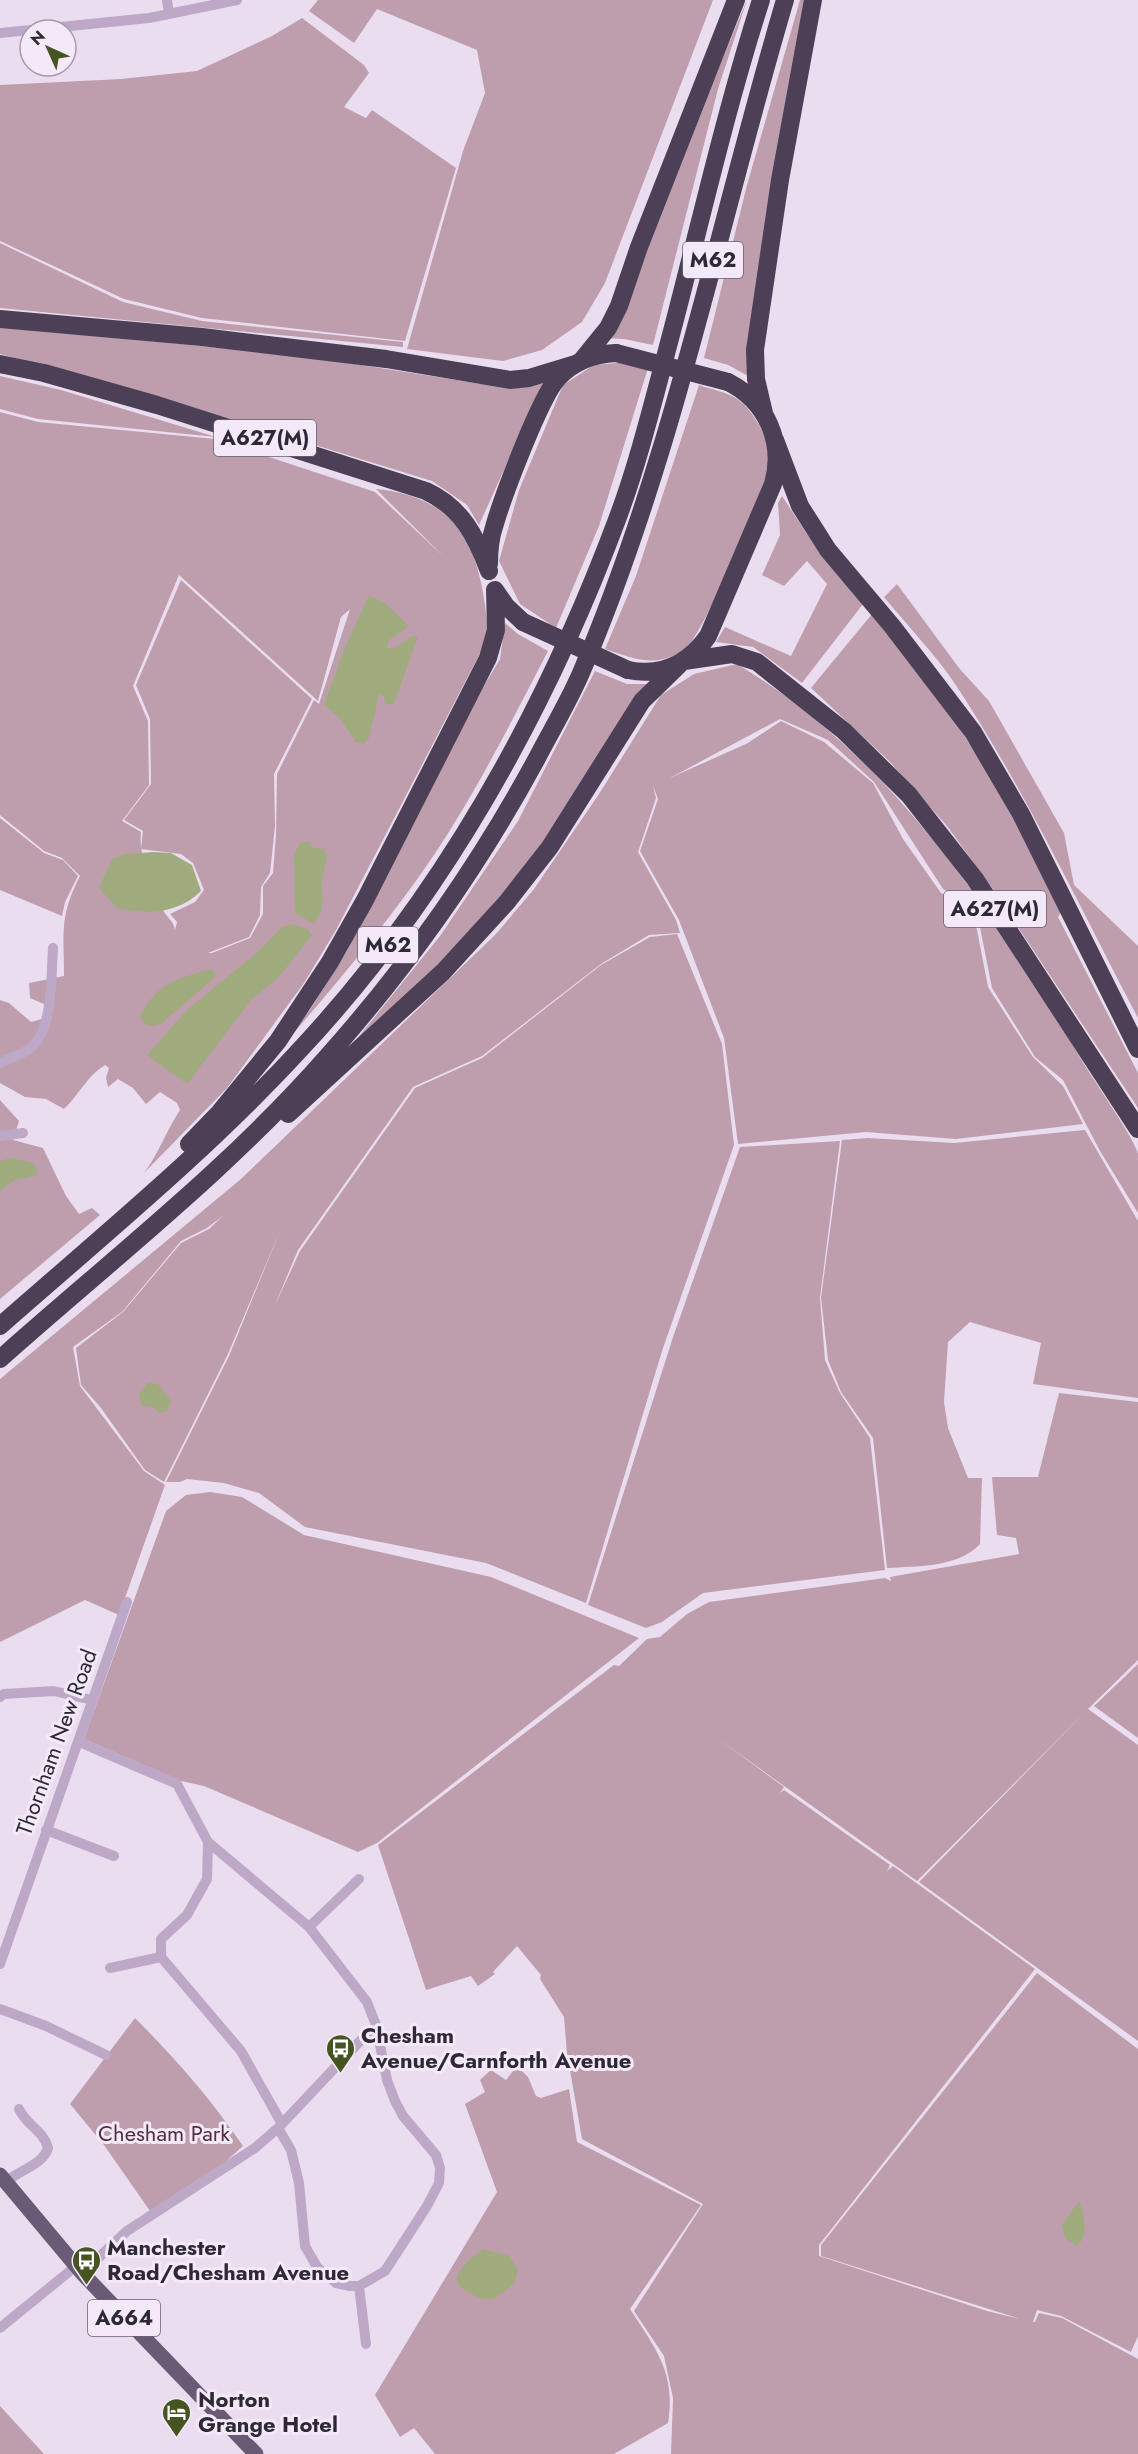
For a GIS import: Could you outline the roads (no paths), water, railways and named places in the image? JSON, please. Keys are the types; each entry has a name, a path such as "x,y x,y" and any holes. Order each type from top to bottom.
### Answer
{"highway":[{"path":"578,362 608,328 619,306 639,247 736,0"},
{"name":"M62","path":"0,1326 211,1138 297,1054 395,938 461,840 500,773 540,698 579,616 620,514 649,420 761,0"},
{"name":"M62","path":"0,1359 144,1235 265,1123 327,1058 429,931 479,857 548,738 579,677 640,520 657,469 785,0"},
{"name":"M62","path":"764,413 756,379 755,350 780,180 813,0"},
{"name":"A627(M)","path":"0,319 202,337 365,356 510,380 540,375 578,362 616,353 728,382 749,395 764,413 800,506 828,550 892,626 973,732 1021,814 1138,1049"},
{"name":"A627(M)","path":"489,571 493,528 546,396 559,377 578,362"},
{"name":"A627(M)","path":"0,364 44,373 158,405 426,491 447,502 462,516 480,548 495,590 510,611 523,622 628,670 660,671 682,662 716,655 741,655 757,662 844,731 909,795 975,879 1138,1129"},
{"name":"A627(M)","path":"682,662 708,636 771,491 777,469 776,441"},
{"name":"M62","path":"40,1290 219,1113 278,1041 296,1014 360,909 488,658 496,630 495,590"},
{"name":"M62","path":"144,1235 215,1179 358,1053 479,934 550,848 642,701 682,662"}],"main road":[{"name":"A664","path":"3,2178 79,2270 256,2454"}],"street":[{"path":"166,0 169,15"},
{"path":"78,25 169,15 237,0"},
{"path":"0,33 18,31"},
{"path":"0,1063 33,1046 41,1032 49,1006 53,948"},
{"path":"0,1136 23,1133"},
{"name":"Thornham New Road","path":"0,1964 127,1602"},
{"path":"0,1697 4,1694 54,1691 92,1700"},
{"path":"79,1742 177,1784 208,1842 309,1927 367,2002 378,2034 387,2080 395,2101 403,2116 436,2155 439,2183 394,2260 385,2271 359,2286 336,2283 310,2258 305,2246 299,2183 291,2150 280,2126 241,2051 161,1957 161,1939 187,1915 207,1879 208,1842"},
{"path":"46,1830 114,1856"},
{"path":"309,1927 359,1879"},
{"path":"110,1968 161,1957"},
{"path":"0,2009 46,2026 106,2055"},
{"path":"0,2328 79,2270 127,2231 215,2176 280,2126 362,2040 378,2034"},
{"path":"3,2178 37,2163 46,2154 48,2148 43,2136 24,2129 19,2109"},
{"path":"359,2286 366,2344"}],"place":[{"name":"Chesham Avenue/Carnforth Avenue","path":"340,2074"},
{"name":"Manchester Road/Chesham Avenue","path":"86,2286"},
{"name":"Norton Grange Hotel","path":"177,2438"}],"park label":[{"name":"Chesham Park","path":"164,2133"}]}
